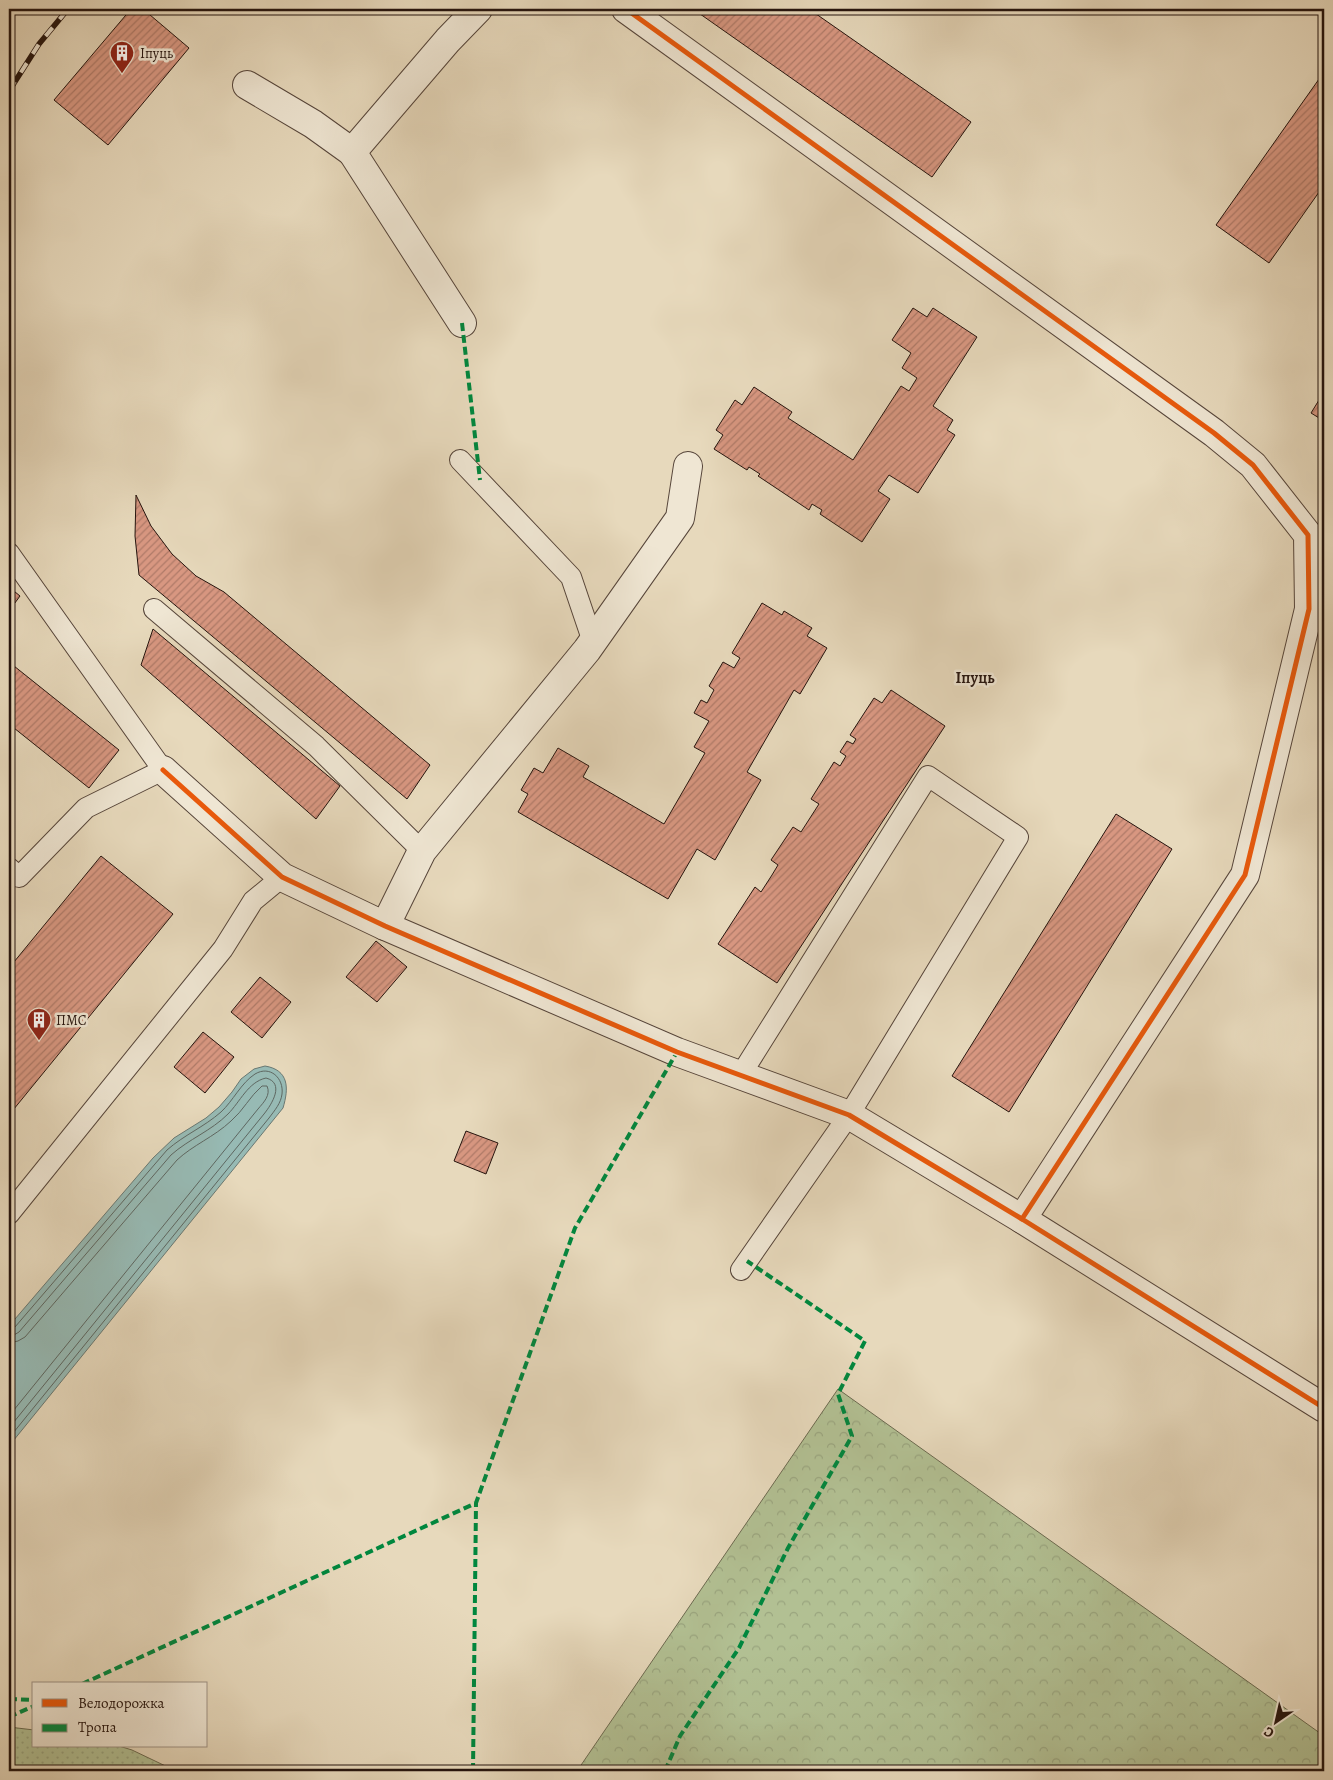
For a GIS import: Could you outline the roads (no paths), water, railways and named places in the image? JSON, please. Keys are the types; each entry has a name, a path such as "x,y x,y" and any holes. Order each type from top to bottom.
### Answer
{"street":[{"path":"352,152 448,40 478,9"},
{"path":"626,9 1214,433 1252,465 1308,535 1317,605 1245,875 1022,1219"},
{"path":"248,85 313,124 352,152 462,323"},
{"path":"385,926 422,851 593,642 680,518 688,466"},
{"path":"164,770 282,877 385,926 677,1052 849,1115 1022,1219 1324,1408"}],"lane":[{"path":"460,460 571,577 593,642"},
{"path":"9,553 164,770 86,808 19,877 9,868"},
{"path":"154,609 316,746 422,851"},
{"path":"740,1076 928,776 1018,837 849,1115 741,1270"},
{"path":"9,1214 223,949 253,901 282,877"}],"water":[{"path":"265,1066 279,1071 283,1076 286,1094 283,1108 9,1446 9,1326 153,1158 174,1138 206,1118 219,1107 241,1079 254,1069"}],"railway":[{"path":"9,91 39,44 68,9"}],"place":[{"name":"Іпуць","path":"122,74"},
{"name":"ПМС","path":"39,1041"}],"district":[{"name":"Іпуць","path":"975,677"}]}
